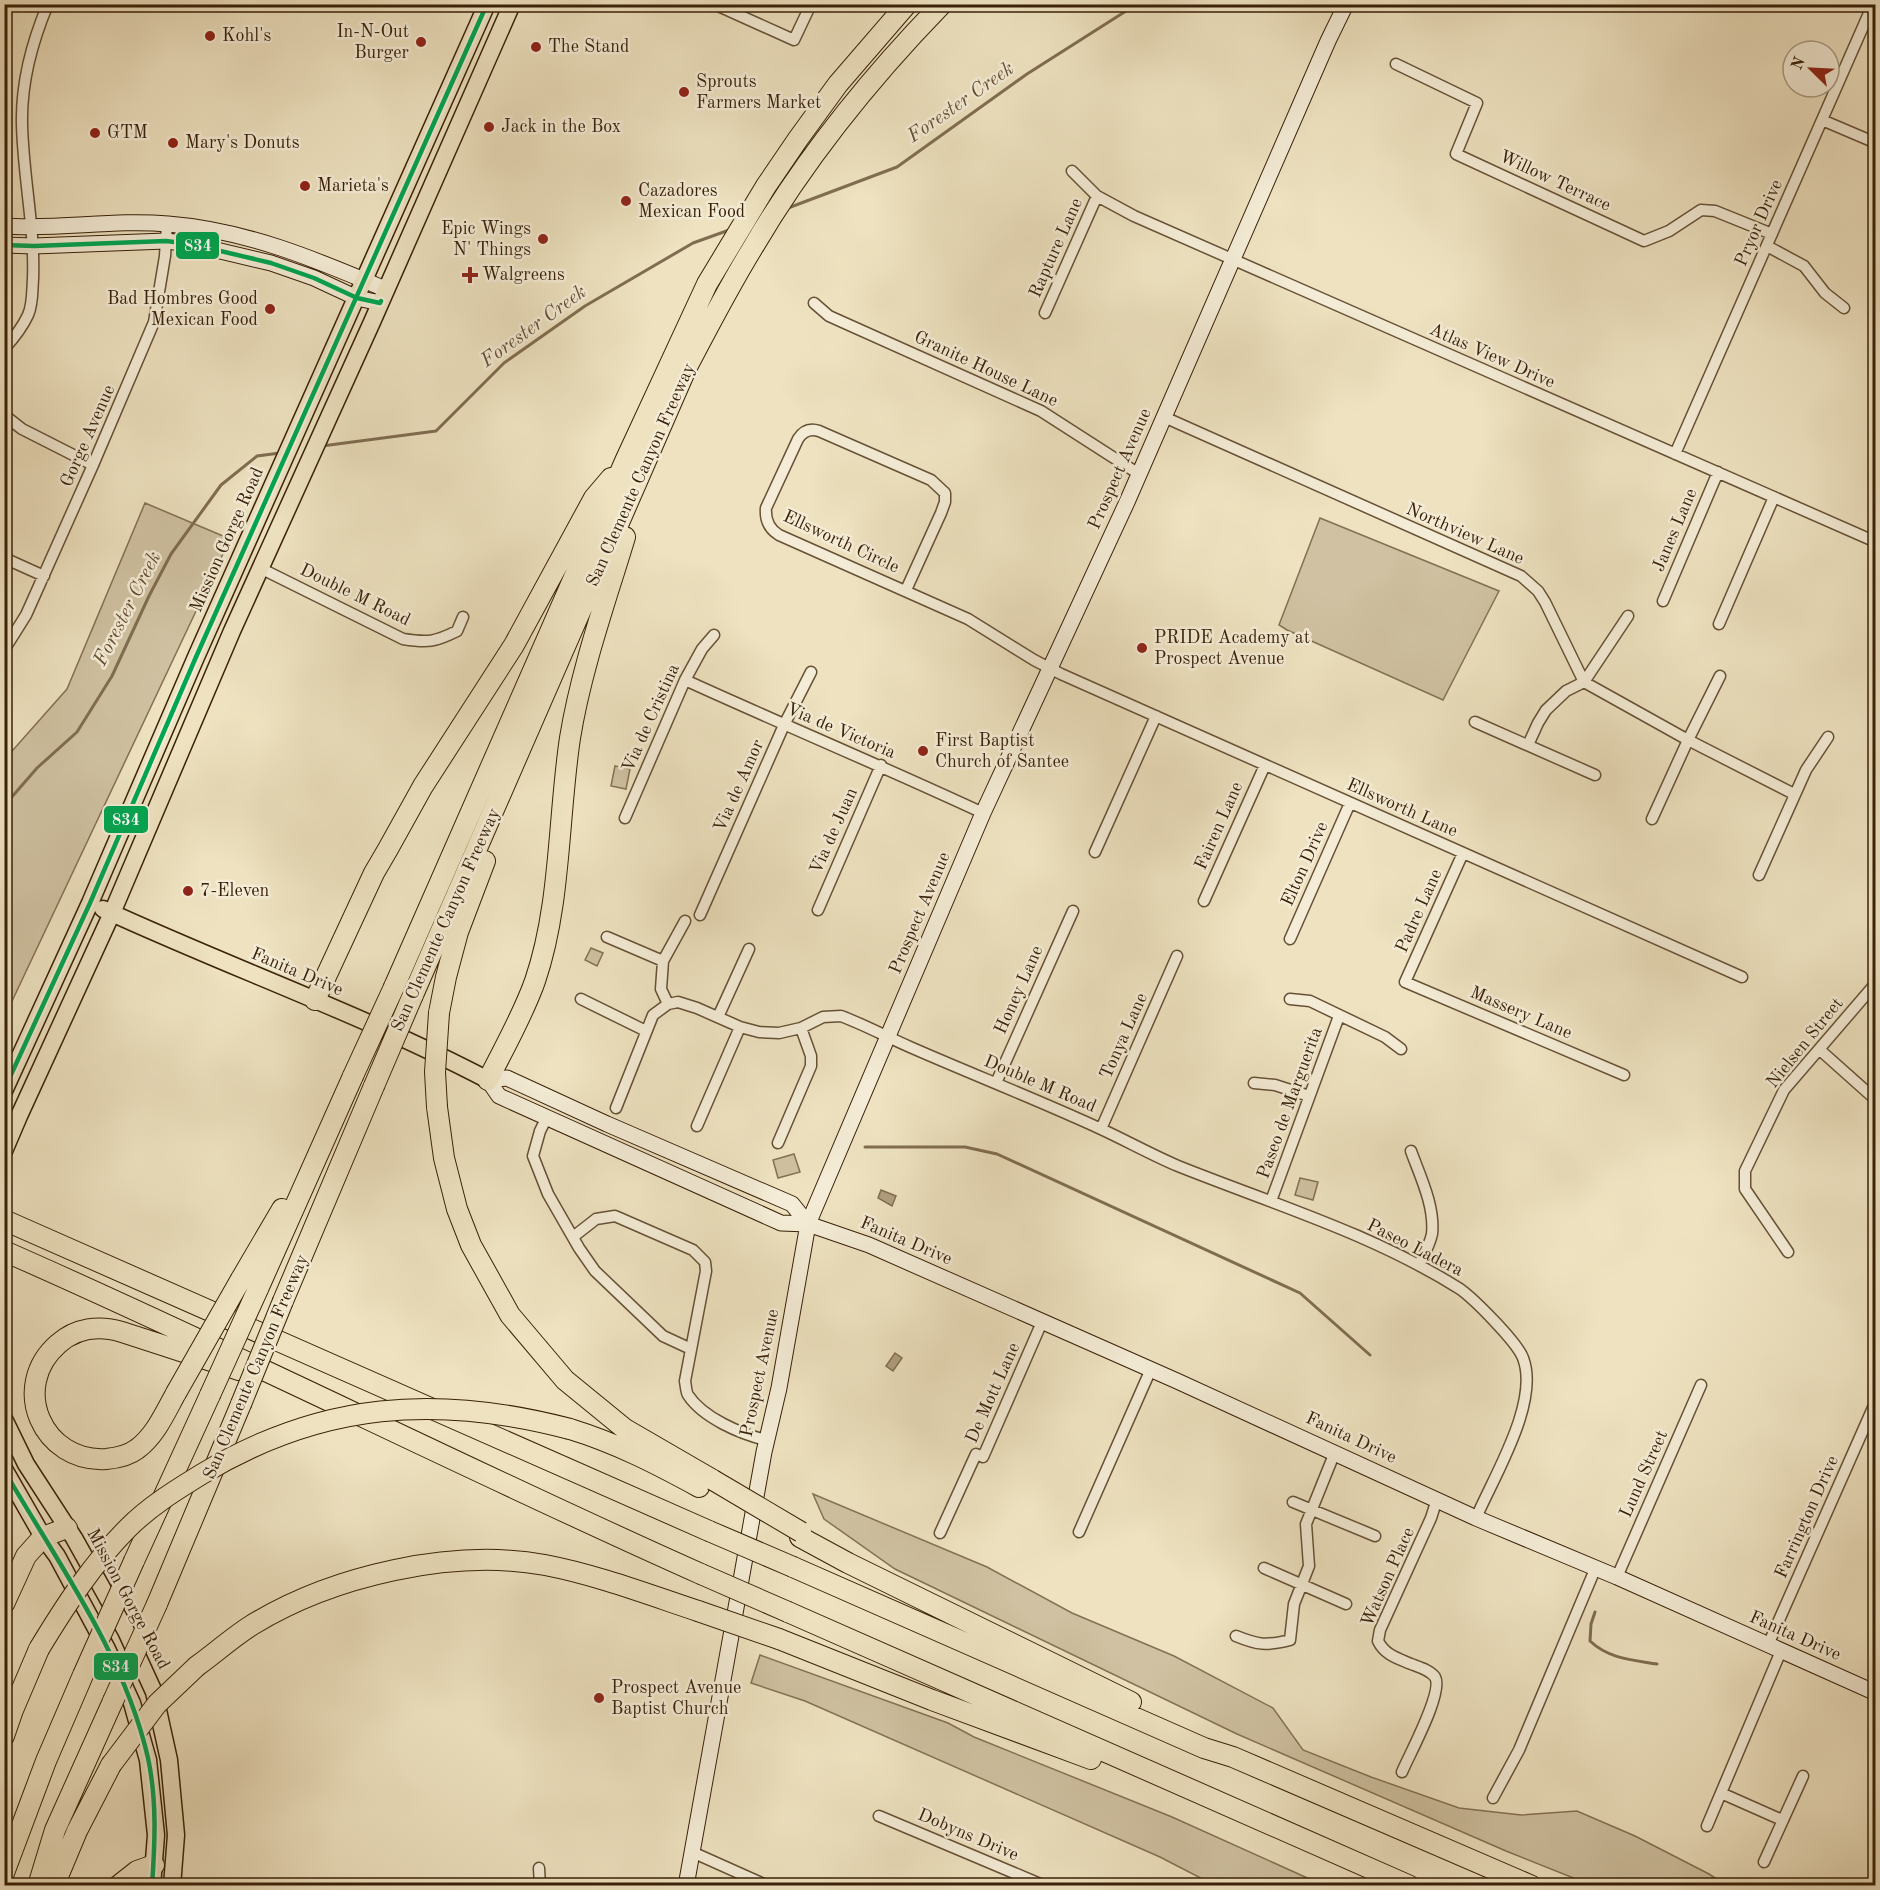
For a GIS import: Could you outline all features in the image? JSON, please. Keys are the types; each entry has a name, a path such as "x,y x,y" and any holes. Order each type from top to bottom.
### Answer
{"highway":[{"name":"San Clemente Canyon Freeway","path":"4,1873 46,1761 83,1675 210,1395 250,1284 334,1119 626,459 706,284 798,139 838,84 906,4"},
{"name":"San Clemente Canyon Freeway","path":"38,1886 56,1830 157,1604 374,1086 686,369 724,296 792,186 839,122 876,77 942,4"},
{"path":"488,1080 535,981 553,894 570,740 580,685 650,453"},
{"path":"315,1000 374,873 423,786 514,645 594,498 626,459"},
{"path":"578,617 458,932 439,1013 435,1072 444,1158 457,1209 471,1245 510,1315 565,1380 625,1429 848,1563 1225,1749 1233,1757"},
{"path":"4,1220 1204,1748 1233,1757 1532,1886"},
{"path":"4,1251 108,1296 562,1512 1410,1886"},
{"path":"250,1284 176,1393 149,1438 135,1451 116,1458 97,1460 77,1455 60,1446 46,1431 34,1400 35,1381 42,1363 64,1338 80,1331 96,1328 109,1328 122,1332 330,1401"},
{"path":"4,1736 39,1649 63,1609 89,1573 128,1528 162,1499 234,1455 290,1431 350,1415 419,1407 467,1409 529,1418 602,1439 800,1535"},
{"path":"4,1604 26,1556 43,1537 67,1528"},
{"path":"54,1886 77,1831 111,1766 157,1704 197,1666 251,1625 313,1593 399,1568 481,1559 543,1565 603,1579 779,1639 932,1700 1274,1826"},
{"path":"118,1886 136,1871 154,1865"}],"main road":[{"name":"Mission Gorge Road","path":"4,1091 90,903 196,657 486,4"},
{"path":"4,1151 112,913 217,664 512,4"},
{"name":"Prospect Avenue","path":"686,1886 766,1440 779,1388 808,1224 983,813 1140,474 1346,4"},
{"path":"4,226 33,228 167,224 240,235 306,255 365,280 383,296"},
{"path":"4,245 166,241 210,247 265,261 314,278 357,298 383,296"},
{"name":"Fanita Drive","path":"90,903 426,1048 488,1080 499,1096 781,1222 808,1224 869,1245 1151,1369 1476,1518 1596,1567 1875,1693"},
{"path":"63,1020 53,1015 53,1012 64,982 67,953"},
{"name":"Fanita Drive","path":"488,1080 507,1078 792,1204 808,1224"},
{"name":"Mission Gorge Road","path":"4,1419 26,1464 67,1528 129,1638 154,1692 169,1760 176,1835 172,1886"},
{"path":"4,1469 43,1537 57,1556 107,1649 132,1704 148,1760 156,1835 152,1886"},
{"path":"154,1865 174,1861"}],"street":[{"path":"4,349 17,335 29,313 32,295 34,246 22,125 22,95 28,61 48,4"},
{"path":"714,4 794,40 811,4"},
{"name":"Pryor Drive","path":"1675,454 1873,4"},
{"name":"Willow Terrace","path":"1396,64 1477,103 1456,154 1644,241 1668,231 1701,210 1715,211 1772,234"},
{"path":"1822,120 1875,143"},
{"name":"Atlas View Drive","path":"1072,171 1097,196 1134,216 1875,542"},
{"name":"Rapture Lane","path":"1045,313 1097,196"},
{"name":"Gorge Avenue","path":"4,650 20,625 44,576 154,322 167,224"},
{"path":"1767,246 1804,266 1825,292 1844,308"},
{"name":"Granite House Lane","path":"814,303 828,316 1041,411 1140,474"},
{"path":"4,416 22,429 93,465"},
{"name":"Northview Lane","path":"1164,417 1521,576 1538,591 1545,602 1584,682"},
{"name":"Ellsworth Circle","path":"906,590 941,513 945,493 931,480 819,431 809,430 802,433 766,508 768,525 779,535 968,619 1050,668"},
{"name":"Janes Lane","path":"1663,601 1718,472"},
{"path":"1719,624 1774,497"},
{"path":"4,558 44,576"},
{"name":"Double M Road","path":"260,568 403,639 425,643 438,640 457,631 463,617"},
{"path":"1528,745 1538,723 1551,704 1566,691 1584,682 1628,616"},
{"name":"Via de Cristina","path":"625,818 685,680 702,649 714,635"},
{"name":"Ellsworth Lane","path":"1050,668 1742,977"},
{"name":"Via de Amor","path":"700,915 784,725 811,672"},
{"path":"1652,819 1720,676"},
{"name":"Via de Victoria","path":"685,680 784,725 881,765 983,813"},
{"path":"1584,682 1688,740 1794,794"},
{"path":"1095,852 1156,716"},
{"path":"1474,722 1595,775"},
{"path":"1759,874 1806,770 1828,737"},
{"name":"Via de Juan","path":"818,910 881,765"},
{"name":"Fairen Lane","path":"1204,901 1265,765"},
{"name":"Elton Drive","path":"1290,939 1350,802"},
{"name":"Padre Lane","path":"1405,982 1463,853"},
{"name":"Honey Lane","path":"996,1083 1073,911"},
{"path":"616,1108 653,1015 668,1004 661,989 663,961 685,921"},
{"path":"607,937 663,961"},
{"path":"718,1017 749,949"},
{"name":"Tonya Lane","path":"1101,1129 1177,956"},
{"name":"Massery Lane","path":"1405,982 1624,1074"},
{"name":"Nielsen Street","path":"1788,1252 1745,1190 1744,1177 1784,1090 1875,983"},
{"path":"581,999 646,1031"},
{"path":"1290,999 1310,1001 1385,1036 1401,1049"},
{"name":"Double M Road","path":"668,1004 678,1002 740,1027 759,1032 779,1033 801,1028 823,1017 841,1016 1101,1129 1176,1165"},
{"name":"Paseo de Marguerita","path":"1271,1201 1308,1096 1340,1016"},
{"path":"697,1126 740,1027"},
{"path":"778,1143 811,1066 811,1056 801,1028"},
{"path":"1820,1050 1875,1100"},
{"path":"1254,1083 1275,1084 1308,1096"},
{"path":"547,1117 533,1156 548,1194 573,1237 595,1271 663,1336 691,1349"},
{"path":"1411,1151 1430,1210 1430,1240 1419,1265"},
{"name":"Paseo Ladera","path":"1176,1165 1271,1201 1419,1265 1476,1302 1517,1346 1524,1360 1527,1380 1523,1412 1476,1518"},
{"path":"573,1237 596,1219 615,1216 693,1250 705,1262 706,1271 685,1382 688,1394 702,1410 721,1422 766,1440"},
{"name":"De Mott Lane","path":"940,1533 976,1454 983,1457 1042,1322"},
{"path":"1079,1532 1151,1369"},
{"name":"Lund Street","path":"1617,1577 1701,1384"},
{"name":"Farrington Drive","path":"1707,1826 1775,1648 1875,1401"},
{"path":"1236,1636 1255,1644 1268,1645 1290,1640 1294,1604 1310,1566 1306,1524 1335,1452"},
{"name":"Watson Place","path":"1402,1772 1433,1702 1437,1688 1436,1678 1429,1671 1389,1655 1378,1641 1380,1630 1431,1518 1437,1499"},
{"path":"1293,1502 1376,1536"},
{"path":"1493,1798 1519,1750 1596,1567"},
{"path":"1264,1568 1346,1604"},
{"path":"1764,1863 1803,1776"},
{"path":"1721,1793 1782,1820"},
{"name":"Dobyns Drive","path":"879,1816 1045,1886"},
{"path":"692,1852 768,1886"},
{"path":"539,1868 540,1886"}],"shaded area":[{"path":"145,503 230,539 5,1016 5,759 67,689"},
{"path":"1320,518 1499,591 1443,700 1279,625"},
{"path":"615,766 630,769 626,789 611,786"},
{"path":"591,948 603,953 597,966 585,960"},
{"path":"794,1154 800,1172 778,1178 773,1160"},
{"path":"1300,1178 1318,1182 1313,1200 1295,1195"},
{"path":"881,1190 896,1196 892,1206 878,1198"},
{"path":"895,1353 902,1358 893,1371 886,1366"},
{"path":"813,1494 987,1567 1072,1613 1174,1656 1273,1708 1303,1750 1459,1808 1521,1815 1577,1811 1635,1836 1726,1885 1591,1885 1506,1851 1237,1734 895,1569 824,1519"},
{"path":"760,1655 948,1723 974,1737 1172,1817 1323,1885 1214,1885 1160,1857 805,1701 751,1683"}],"waterway":[{"name":"Forester Creek","path":"788,208 897,167 1027,74 1137,4"},
{"name":"Forester Creek","path":"322,446 436,431 504,363 585,306 693,243 732,229"},
{"name":"Forester Creek","path":"4,806 37,768 77,732 112,676 171,554 221,485 257,456 280,453"},
{"path":"865,1147 965,1147 997,1154 1300,1293 1370,1355"},
{"path":"1595,1612 1591,1624 1590,1641 1597,1647 1630,1660 1657,1664"}],"transit line":[{"name":"834","path":"4,1090 90,903 196,657 487,4"},
{"name":"834","path":"4,245 166,241 191,244 271,263 314,278 357,298 380,303 381,301"},
{"name":"834","path":"4,1470 87,1609 123,1682 137,1719 148,1758 153,1790 152,1886"}],"place":[{"name":"Kohl's","path":"210,36"},
{"name":"In-N-Out Burger","path":"421,42"},
{"name":"The Stand","path":"536,47"},
{"name":"Sprouts Farmers Market","path":"684,92"},
{"name":"Jack in the Box","path":"489,127"},
{"name":"GTM","path":"95,133"},
{"name":"Mary's Donuts","path":"173,143"},
{"name":"Marieta's","path":"305,186"},
{"name":"Cazadores Mexican Food","path":"626,201"},
{"name":"Epic Wings N' Things","path":"543,239"},
{"name":"Walgreens","path":"470,275"},
{"name":"Bad Hombres Good Mexican Food","path":"270,309"},
{"name":"PRIDE Academy at Prospect Avenue","path":"1142,648"},
{"name":"First Baptist Church of Santee","path":"923,751"},
{"name":"7-Eleven","path":"188,891"},
{"name":"Prospect Avenue Baptist Church","path":"599,1698"}]}
